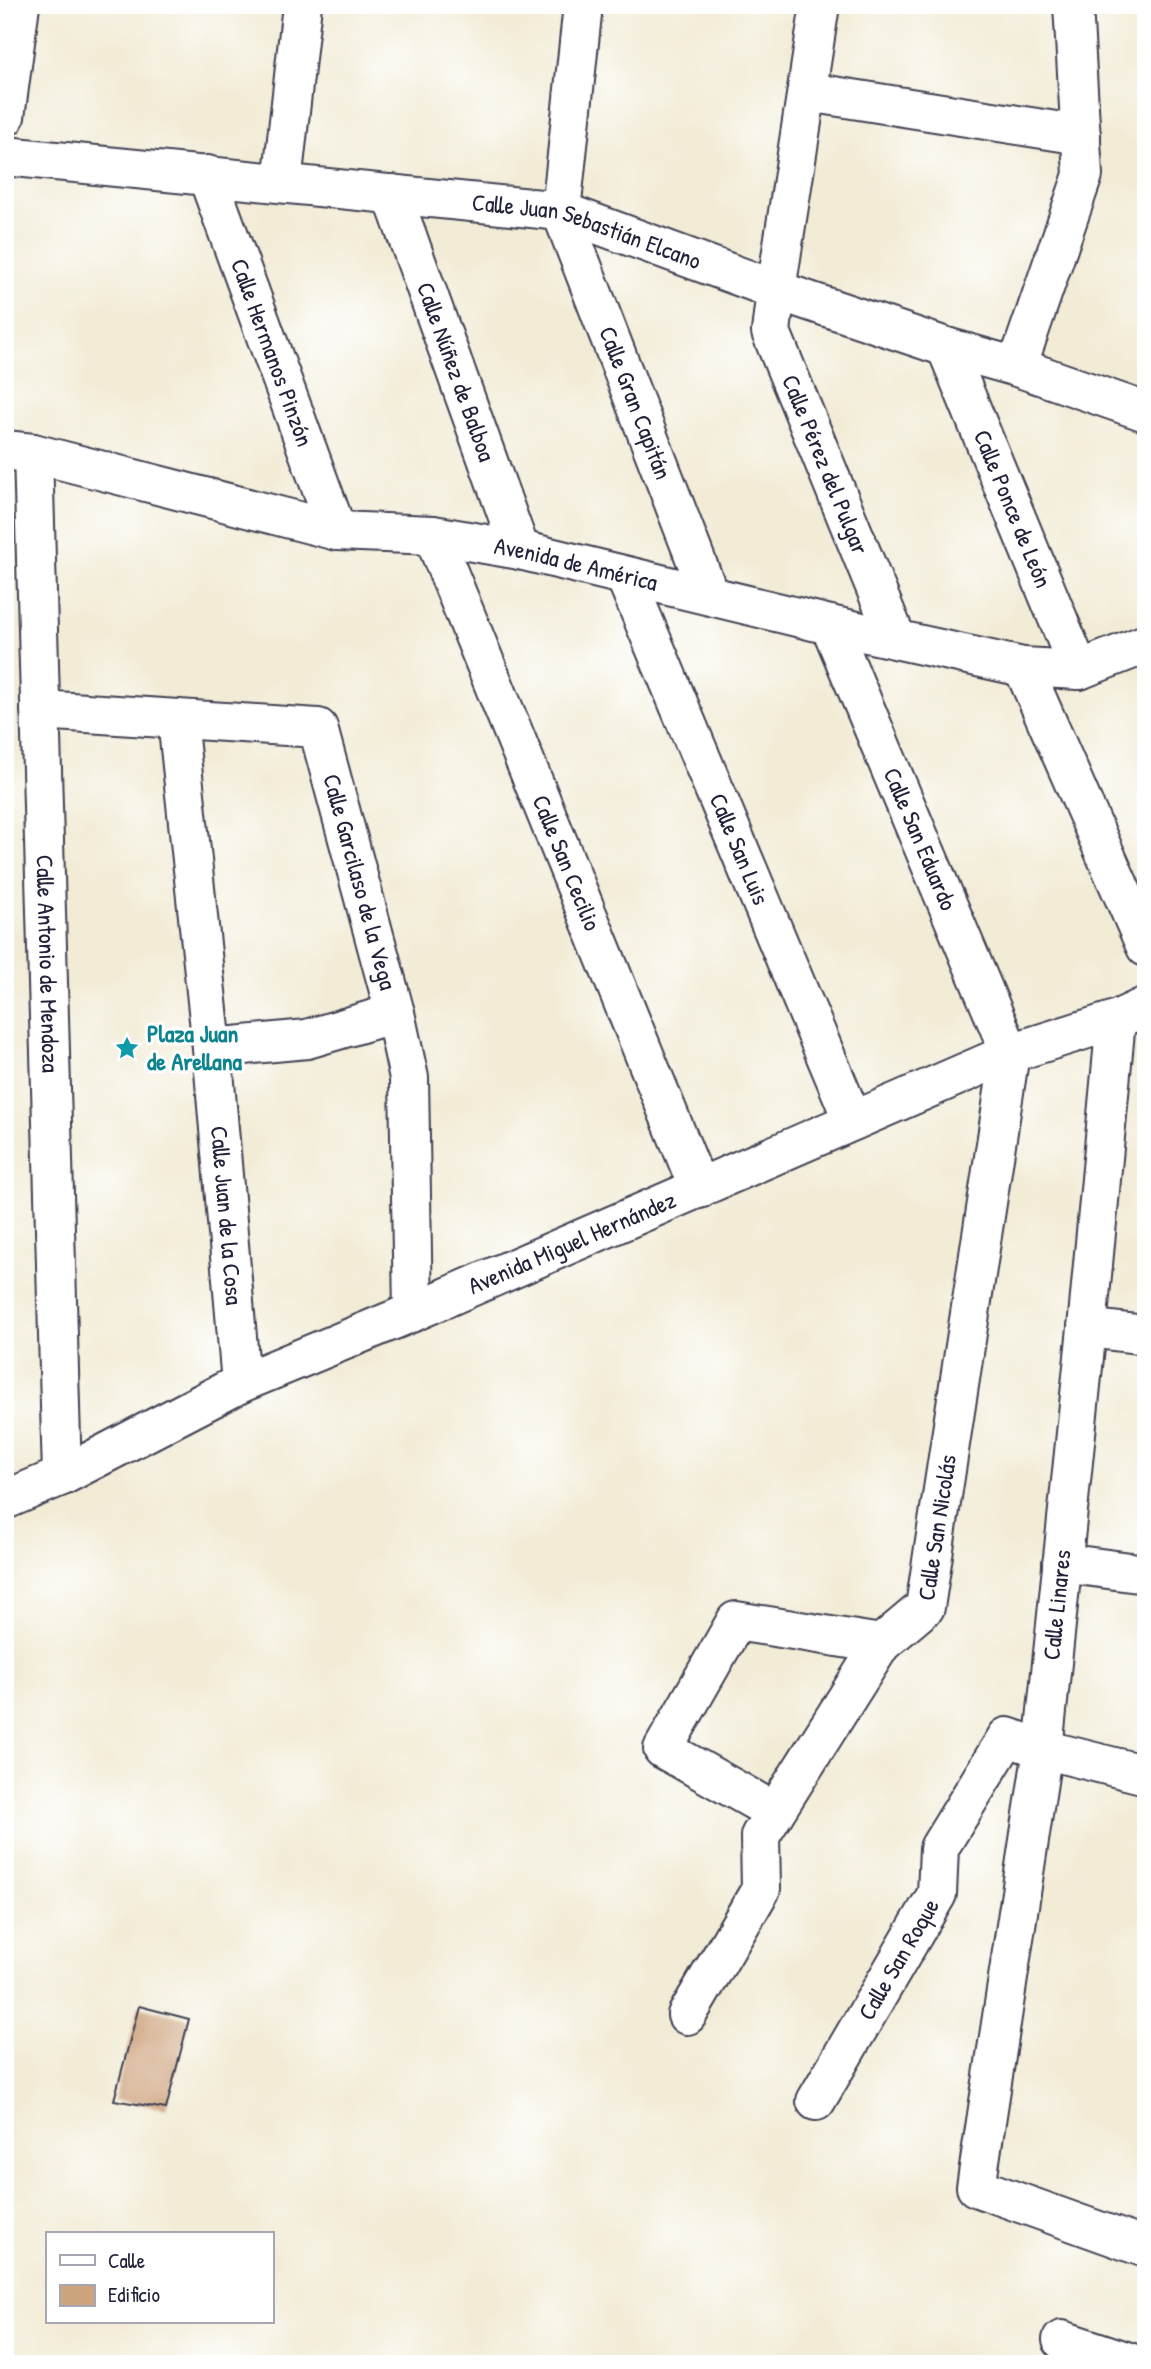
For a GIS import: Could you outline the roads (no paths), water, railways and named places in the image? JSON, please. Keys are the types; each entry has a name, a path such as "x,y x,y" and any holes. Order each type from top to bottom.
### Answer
{"street":[{"path":"5,117 20,5"},
{"path":"282,183 302,5"},
{"path":"561,211 583,5"},
{"name":"Calle Pérez del Pulgar","path":"820,5 776,290 772,332 896,638"},
{"path":"1017,368 1083,175 1073,5"},
{"path":"808,92 1081,135"},
{"name":"Calle Juan Sebastián Elcano","path":"5,156 561,211 776,290 1146,412"},
{"name":"Calle Hermanos Pinzón","path":"207,175 337,531"},
{"name":"Calle Núñez de Balboa","path":"392,194 520,550"},
{"name":"Calle Gran Capitán","path":"561,211 709,594"},
{"name":"Calle Ponce de León","path":"946,347 1079,670"},
{"name":"Avenida de América","path":"19,451 337,531 432,535 520,550 830,625 1023,667 1079,670 1146,644"},
{"name":"Calle Antonio de Mendoza","path":"19,451 40,710 62,1476"},
{"name":"Calle San Cecilio","path":"432,535 699,1189"},
{"name":"Calle San Luis","path":"625,576 853,1121"},
{"name":"Calle San Eduardo","path":"830,625 1010,1053"},
{"path":"1023,667 1146,947"},
{"name":"Calle Garcilaso de la Vega","path":"40,710 318,728 395,1013 409,1078 413,1312"},
{"name":"Calle Juan de la Cosa","path":"177,719 212,1048 241,1383"},
{"path":"212,1048 307,1039 395,1013"},
{"name":"Avenida Miguel Hernández","path":"5,1500 62,1476 241,1383 413,1312 1010,1053 1131,1013"},
{"name":"Calle Linares","path":"1131,1013 1087,1328 1042,1749 976,2187 1146,2248"},
{"name":"Calle San Nicolás","path":"687,2015 761,1889 760,1836 881,1644 925,1607 1010,1053"},
{"path":"1087,1328 1146,1335"},
{"path":"1062,1563 1146,1574"},
{"path":"775,1812 663,1749 736,1621 881,1644"},
{"name":"Calle San Roque","path":"816,2101 937,1894 939,1848 1007,1737 1042,1749"},
{"path":"1042,1749 1146,1775"},
{"path":"1062,2340 1135,2364"}],"place":[{"name":"Plaza Juan de Arellana","path":"127,1048"}]}
